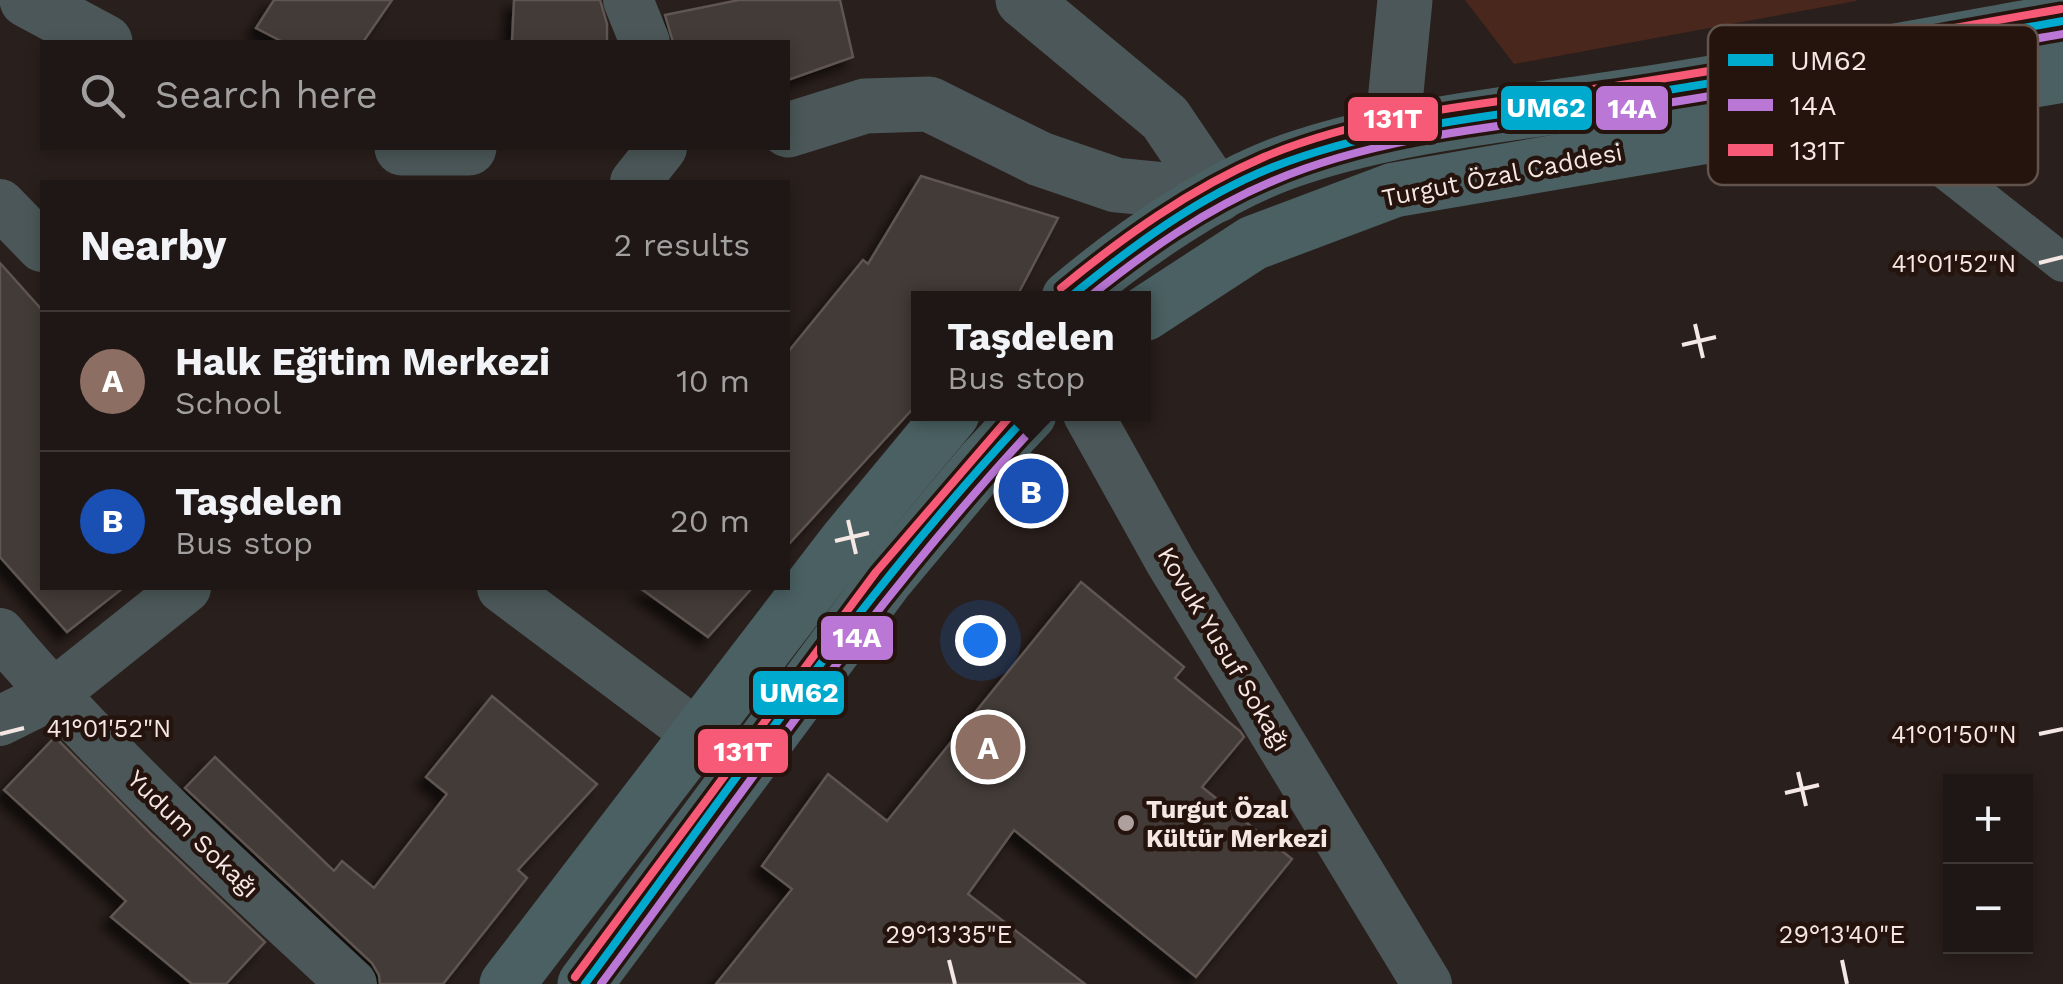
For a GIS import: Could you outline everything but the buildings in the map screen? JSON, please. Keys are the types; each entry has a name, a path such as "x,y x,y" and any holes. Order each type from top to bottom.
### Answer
{"main road":[{"path":"2038,25 2063,21"},
{"name":"Turgut Özal Caddesi","path":"2038,79 2063,75"},
{"path":"1077,291 1116,259 1217,195 1298,158 1392,133 1708,84"},
{"path":"1392,133 1394,190"},
{"name":"Turgut Özal Caddesi","path":"1151,309 1253,242 1394,190 1708,137"},
{"path":"1217,195 1253,242"},
{"path":"507,984 846,542 946,421"},
{"path":"584,984 886,579 1023,421"},
{"path":"697,734 746,769"}],"street":[{"path":"27,0 102,40"},
{"path":"628,0 644,40"},
{"path":"1022,0 1166,118 1217,195"},
{"path":"1392,133 1406,0"},
{"path":"790,129 864,106 928,104 1040,160 1116,185 1217,195"},
{"path":"638,180 660,150"},
{"path":"1964,185 2063,263"},
{"path":"0,204 40,245"},
{"name":"Kovuk Yusuf Sokağı","path":"1092,421 1170,561 1427,984"},
{"path":"0,721 52,695 183,590"},
{"path":"505,590 697,734"},
{"name":"Yudum Sokağı","path":"0,634 52,695 223,865 352,984"}],"shaded area":[{"path":"1465,0 1856,0 1708,25 1708,28 1514,64"}],"transit line":[{"name":"131T","path":"1969,25 2061,9"},
{"name":"UM62","path":"2038,25 2063,21"},
{"name":"14A","path":"2038,38 2063,34"},
{"name":"131T","path":"1061,288 1184,199 1264,157 1307,141 1443,109 1708,70"},
{"name":"UM62","path":"1078,291 1192,208 1245,179 1317,152 1452,121 1708,84"},
{"name":"14A","path":"1097,291 1200,218 1273,181 1320,164 1467,130 1708,96"},
{"name":"131T","path":"575,977 876,572 1006,421"},
{"name":"UM62","path":"585,984 854,621 968,481 1023,421"},
{"name":"14A","path":"601,984 866,626 978,489 1038,423"}],"place":[{"name":"Taşdelen","path":"1031,491"},
{"name":"Halk Eğitim Merkezi","path":"988,747"},
{"name":"Turgut Özal Kültür Merkezi","path":"1126,823"}]}
